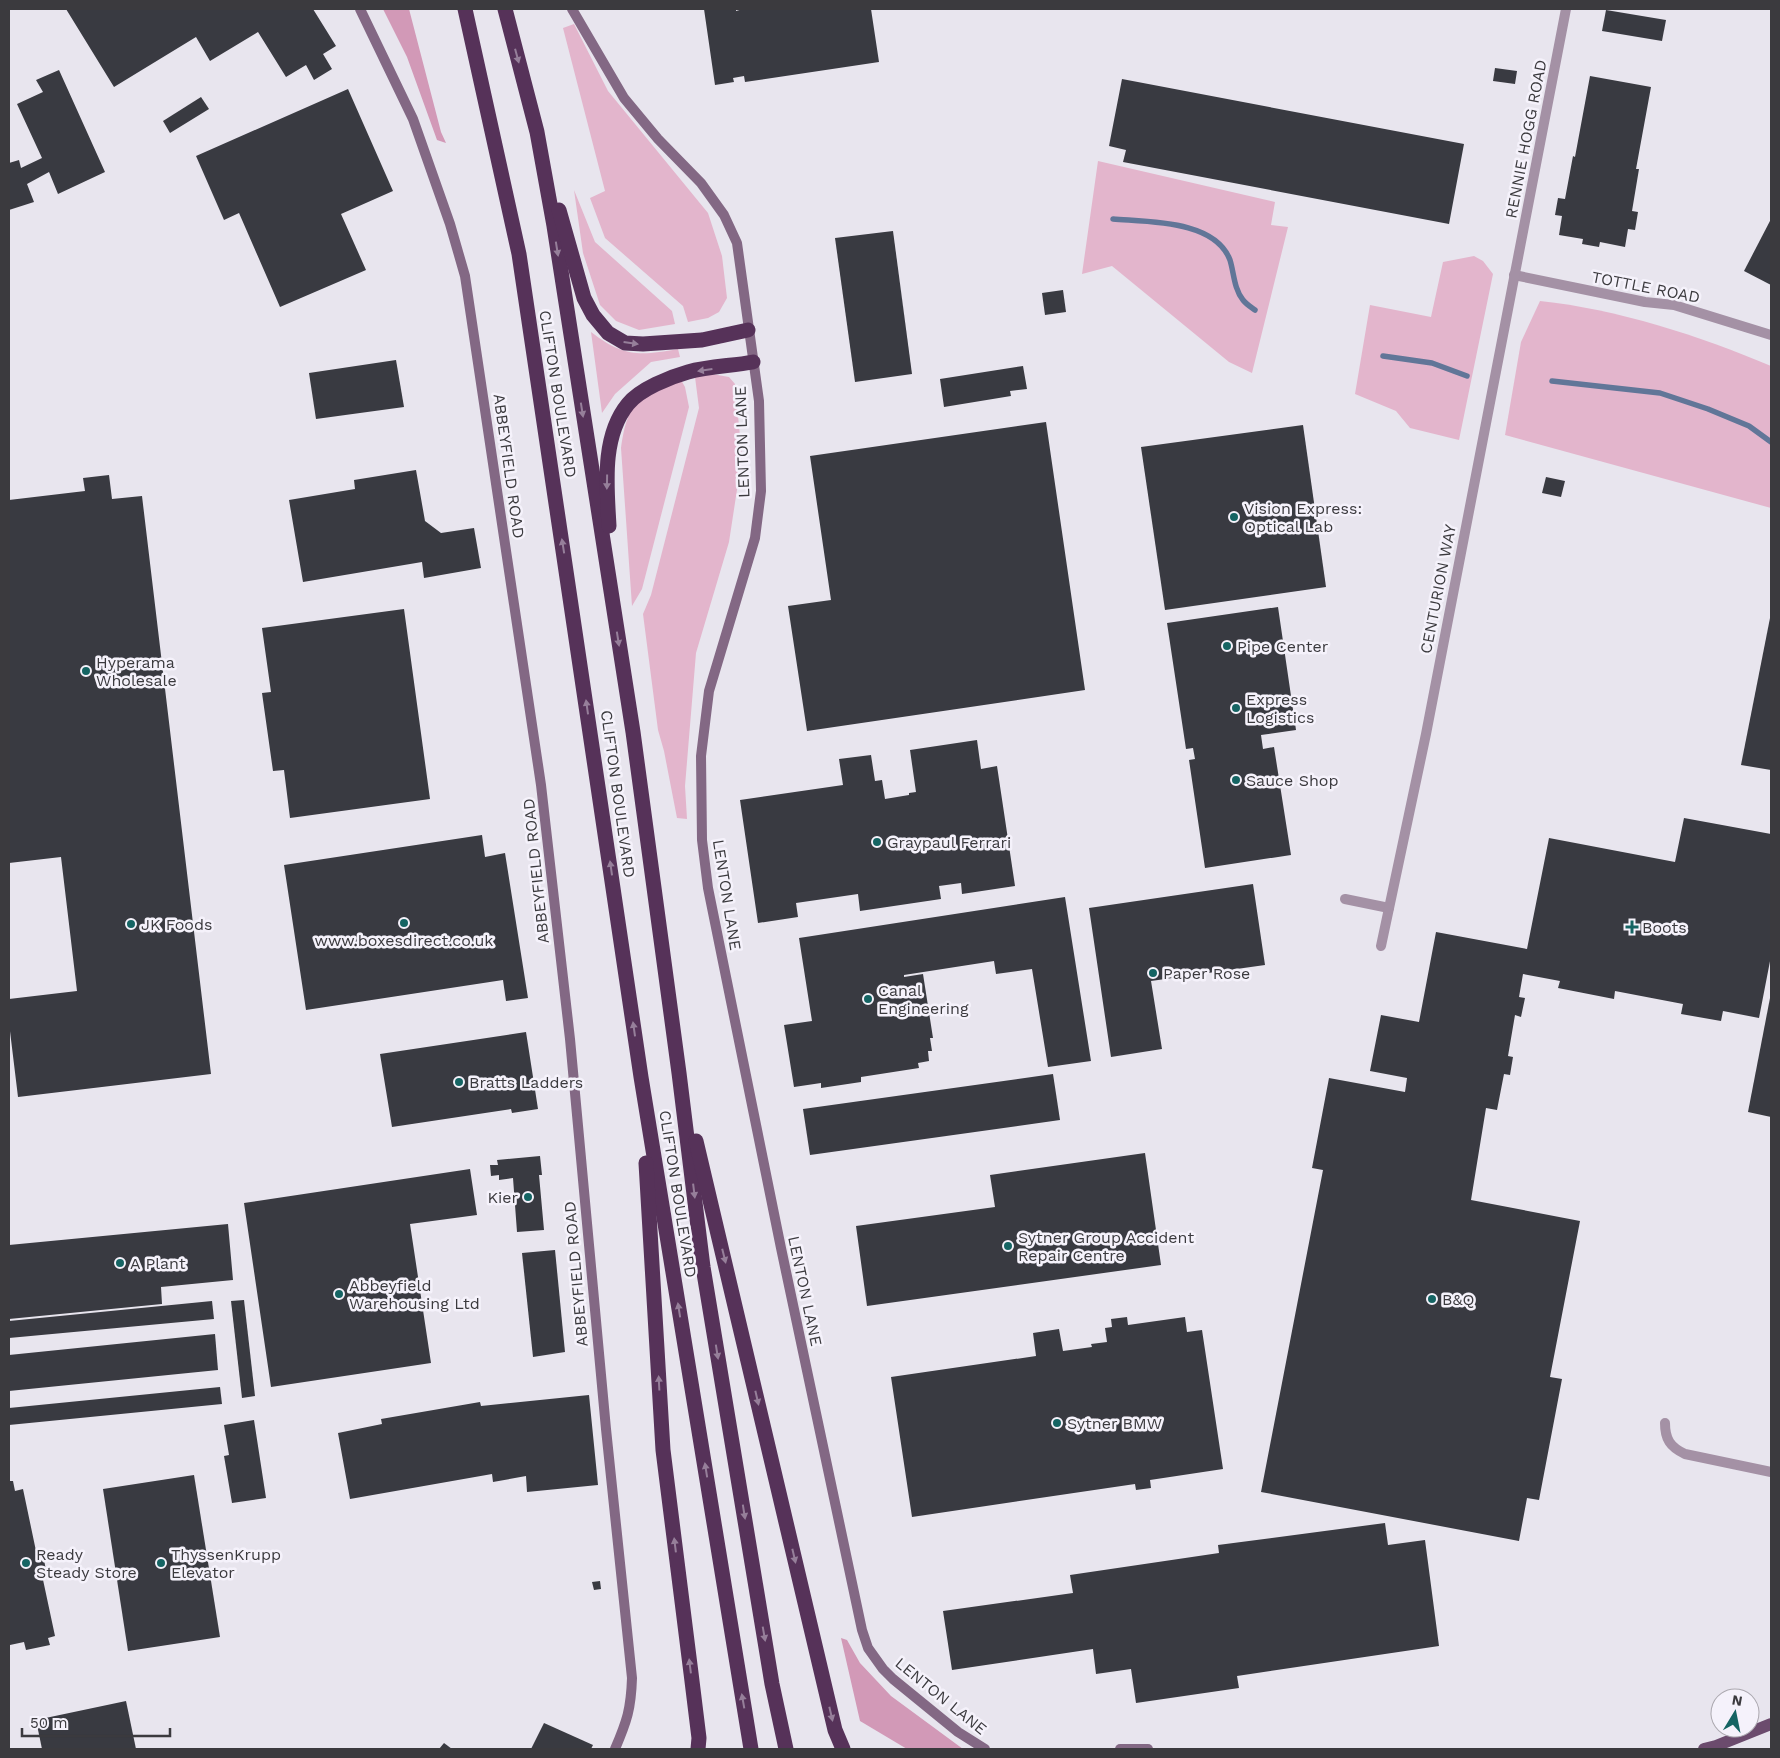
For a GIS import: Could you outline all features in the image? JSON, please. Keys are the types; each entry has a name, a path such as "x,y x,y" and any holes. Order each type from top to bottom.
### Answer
{"highway":[{"name":"CLIFTON BOULEVARD","path":"465,9 520,254 641,1077 751,1749"},
{"name":"CLIFTON BOULEVARD","path":"505,9 537,132 554,226 633,732 703,1267 772,1684 786,1749"},
{"path":"537,132 584,298 597,320 608,333 625,343 643,344 702,340 748,330"},
{"path":"614,613 607,494 608,455 619,418 628,403 644,390 689,372 753,362"},
{"path":"679,1073 835,1730 843,1749"},
{"path":"641,1077 663,1450 699,1738 698,1749"}],"main road":[{"path":"1704,1749 1771,1724"}],"street":[{"name":"ABBEYFIELD ROAD","path":"360,9 413,119 450,224 465,276 542,785 570,1039 603,1402 632,1678 631,1705 626,1724 615,1749"},
{"name":"LENTON LANE","path":"572,9 624,98 658,139 701,183 724,215 737,243 760,409 761,491 755,538 708,699 701,756 702,840 708,888 781,1248 862,1630 868,1648 882,1669 958,1732 985,1749"},
{"name":"RENNIE HOGG ROAD","path":"1514,275 1566,9"},
{"name":"TOTTLE ROAD","path":"1514,275 1645,302 1674,304 1771,334"},
{"name":"CENTURION WAY","path":"1381,946 1426,734 1514,275"},
{"path":"1345,899 1389,908"},
{"path":"1665,1423 1665,1434 1670,1444 1676,1450 1685,1454 1771,1472"},
{"path":"1120,1749 1148,1749"}],"shaded area":[{"path":"383,9 409,9 441,132 446,143 437,140 407,57"},
{"path":"574,24 608,91 708,213 722,256 727,298 719,312 708,318 688,322 683,306 605,238 590,198 605,191 563,28"},
{"path":"1098,161 1275,202 1271,225 1288,227 1252,373 1229,362 1112,266 1082,274"},
{"path":"574,190 595,242 672,311 675,324 639,330 616,321 600,305 583,253"},
{"path":"1474,256 1483,261 1493,274 1459,440 1410,428 1396,411 1355,394 1370,305 1431,317 1443,262"},
{"path":"1540,301 1599,310 1658,325 1716,344 1771,366 1771,508 1505,435 1521,342"},
{"path":"591,332 602,340 623,350 653,353 678,349 680,357 651,362 615,394 602,413"},
{"path":"712,374 729,377 735,384 742,457 729,542 696,653 685,786 687,819 677,818 658,730 643,614 651,595 699,408 695,377"},
{"path":"681,380 685,387 689,407 642,589 632,606 621,448 624,433 631,410 641,398 656,389"},
{"path":"841,1638 847,1640 860,1663 891,1696 963,1749 907,1749 860,1721"}],"building":[{"path":"66,9 313,9 336,46 323,54 332,69 314,80 306,65 286,77 258,32 210,61 196,37 114,87"},
{"path":"704,9 736,9 736,11 743,9 871,9 879,62 745,82 744,76 733,78 734,82 715,85"},
{"path":"1606,10 1666,20 1662,41 1602,31"},
{"path":"1495,68 1517,71 1515,84 1493,81"},
{"path":"59,70 105,172 58,194 49,172 27,184 34,202 9,210 9,163 19,160 21,168 42,158 17,104 43,92 36,80"},
{"path":"1590,76 1651,87 1636,169 1639,169 1632,211 1638,212 1635,230 1628,229 1625,247 1600,242 1599,247 1582,244 1583,239 1559,235 1562,216 1555,215 1558,198 1565,199"},
{"path":"1122,79 1464,144 1449,224 1123,162 1126,150 1109,146"},
{"path":"348,89 393,191 341,214 366,270 280,307 239,213 224,220 196,156"},
{"path":"201,97 209,109 170,133 163,121"},
{"path":"1771,219 1771,285 1744,271"},
{"path":"893,231 912,374 855,382 835,238"},
{"path":"1063,290 1066,312 1045,315 1042,293"},
{"path":"396,360 404,407 316,419 309,373"},
{"path":"1023,366 1027,389 1010,391 1011,396 944,407 940,379"},
{"path":"1046,422 1085,690 807,731 788,606 831,600 810,456"},
{"name":"Vision Express: Optical Lab","path":"1303,425 1326,587 1165,610 1141,447"},
{"path":"416,470 425,521 441,533 474,528 481,568 424,578 422,562 303,582 289,500 355,489 354,480"},
{"name":"Hyperama Wholesale","path":"109,475 112,499 142,496 211,1074 18,1097 9,1023 9,999 77,991 61,857 9,863 9,500 85,491 83,478"},
{"path":"1546,477 1565,481 1561,497 1542,493"},
{"path":"1278,607 1296,730 1261,735 1263,749 1274,747 1291,855 1205,868 1189,760 1195,759 1193,748 1186,749 1167,623"},
{"path":"404,609 430,799 290,818 284,770 273,771 262,693 271,692 262,628"},
{"path":"1771,618 1771,770 1741,765"},
{"name":"Graypaul Ferrari","path":"977,740 981,769 997,766 1015,886 962,894 961,883 939,886 941,899 860,911 858,894 796,903 798,917 758,923 740,800 843,785 839,759 871,755 875,781 882,780 885,799 909,795 909,793 916,792 910,750"},
{"name":"B&Q","path":"1684,818 1771,834 1771,956 1759,1018 1723,1011 1721,1021 1681,1014 1683,1004 1615,991 1614,999 1558,988 1560,981 1523,974 1519,997 1525,998 1521,1017 1515,1015 1508,1056 1513,1057 1510,1075 1504,1074 1497,1110 1486,1108 1471,1200 1580,1221 1550,1377 1562,1379 1539,1500 1527,1498 1519,1541 1261,1492 1323,1170 1312,1168 1329,1078 1405,1092 1407,1078 1370,1071 1381,1015 1419,1022 1436,932 1527,949 1549,838 1675,862"},
{"name":"www.boxesdirect.co.uk","path":"482,835 485,857 505,853 528,998 506,1001 503,980 306,1010 284,865"},
{"name":"Paper Rose","path":"1253,884 1265,965 1151,981 1162,1049 1111,1057 1089,908"},
{"name":"Canal Engineering","path":"1065,897 1091,1061 1048,1067 1032,969 996,974 994,961 904,975 904,977 923,974 933,1038 930,1038 932,1051 928,1051 929,1061 918,1063 919,1068 861,1077 861,1082 821,1088 821,1083 794,1087 784,1025 812,1021 799,938"},
{"path":"1771,998 1771,1117 1748,1112"},
{"name":"Bratts Ladders","path":"526,1032 538,1109 512,1113 511,1109 392,1127 380,1054"},
{"path":"1053,1074 1060,1120 810,1155 803,1109"},
{"name":"Sytner Group Accident Repair Centre","path":"1145,1153 1161,1265 867,1306 856,1226 995,1207 990,1175"},
{"name":"Kier","path":"540,1156 542,1175 539,1175 544,1230 517,1232 513,1178 499,1180 499,1175 491,1176 490,1165 498,1165 497,1160"},
{"name":"Abbeyfield Warehousing Ltd","path":"470,1169 477,1215 410,1224 431,1363 271,1387 244,1203"},
{"name":"A Plant","path":"228,1224 233,1280 161,1287 162,1304 9,1319 9,1245"},
{"path":"555,1250 565,1352 533,1357 522,1253"},
{"path":"244,1300 255,1396 242,1398 231,1301"},
{"path":"212,1301 214,1319 9,1338 9,1321"},
{"name":"Sytner BMW","path":"1127,1317 1128,1325 1185,1317 1187,1332 1202,1330 1223,1469 1150,1480 1151,1488 1136,1490 1135,1484 912,1517 891,1377 1036,1356 1033,1333 1059,1329 1063,1351 1092,1347 1091,1344 1107,1342 1105,1328 1112,1327 1111,1319"},
{"path":"215,1334 218,1370 9,1391 9,1355"},
{"path":"220,1387 222,1404 9,1425 9,1408"},
{"path":"589,1395 598,1485 527,1492 526,1476 493,1482 492,1474 350,1499 338,1433 382,1424 381,1419 480,1402 481,1406"},
{"path":"254,1420 266,1498 232,1503 224,1456 229,1455 224,1425"},
{"name":"ThyssenKrupp Elevator","path":"194,1475 220,1637 128,1651 103,1489"},
{"name":"Ready Steady Store","path":"9,1481 13,1481 15,1491 23,1489 36,1551 42,1550 47,1575 42,1575 55,1636 48,1638 50,1645 26,1650 24,1642 10,1645 9,1641"},
{"path":"1385,1523 1388,1545 1425,1540 1439,1646 1237,1676 1239,1688 1136,1703 1131,1669 1096,1674 1093,1649 952,1670 943,1611 1073,1593 1070,1575 1219,1553 1218,1545"},
{"path":"600,1581 601,1589 594,1590 592,1582"},
{"path":"126,1701 136,1749 42,1749 36,1720"},
{"path":"544,1723 593,1745 591,1749 531,1749"},
{"path":"444,1743 452,1749 439,1749"}],"waterway":[{"path":"1113,219 1179,226 1196,230 1210,237 1222,247 1230,260 1240,296 1255,310"},
{"path":"1383,356 1432,363 1467,376"},
{"path":"1552,381 1660,393 1708,409 1749,426 1771,442"}],"place":[{"name":"Vision Express: Optical Lab","path":"1234,517"},
{"name":"Pipe Center","path":"1227,646"},
{"name":"Hyperama Wholesale","path":"86,671"},
{"name":"Express Logistics","path":"1236,708"},
{"name":"Sauce Shop","path":"1236,780"},
{"name":"Graypaul Ferrari","path":"877,842"},
{"name":"www.boxesdirect.co.uk","path":"404,923"},
{"name":"JK Foods","path":"131,924"},
{"name":"Boots","path":"1632,927"},
{"name":"Paper Rose","path":"1153,973"},
{"name":"Canal Engineering","path":"868,999"},
{"name":"Bratts Ladders","path":"459,1082"},
{"name":"Kier","path":"528,1197"},
{"name":"Sytner Group Accident Repair Centre","path":"1008,1246"},
{"name":"A Plant","path":"120,1263"},
{"name":"Abbeyfield Warehousing Ltd","path":"339,1294"},
{"name":"B&Q","path":"1432,1299"},
{"name":"Sytner BMW","path":"1057,1423"},
{"name":"Ready Steady Store","path":"26,1563"},
{"name":"ThyssenKrupp Elevator","path":"161,1563"}]}
